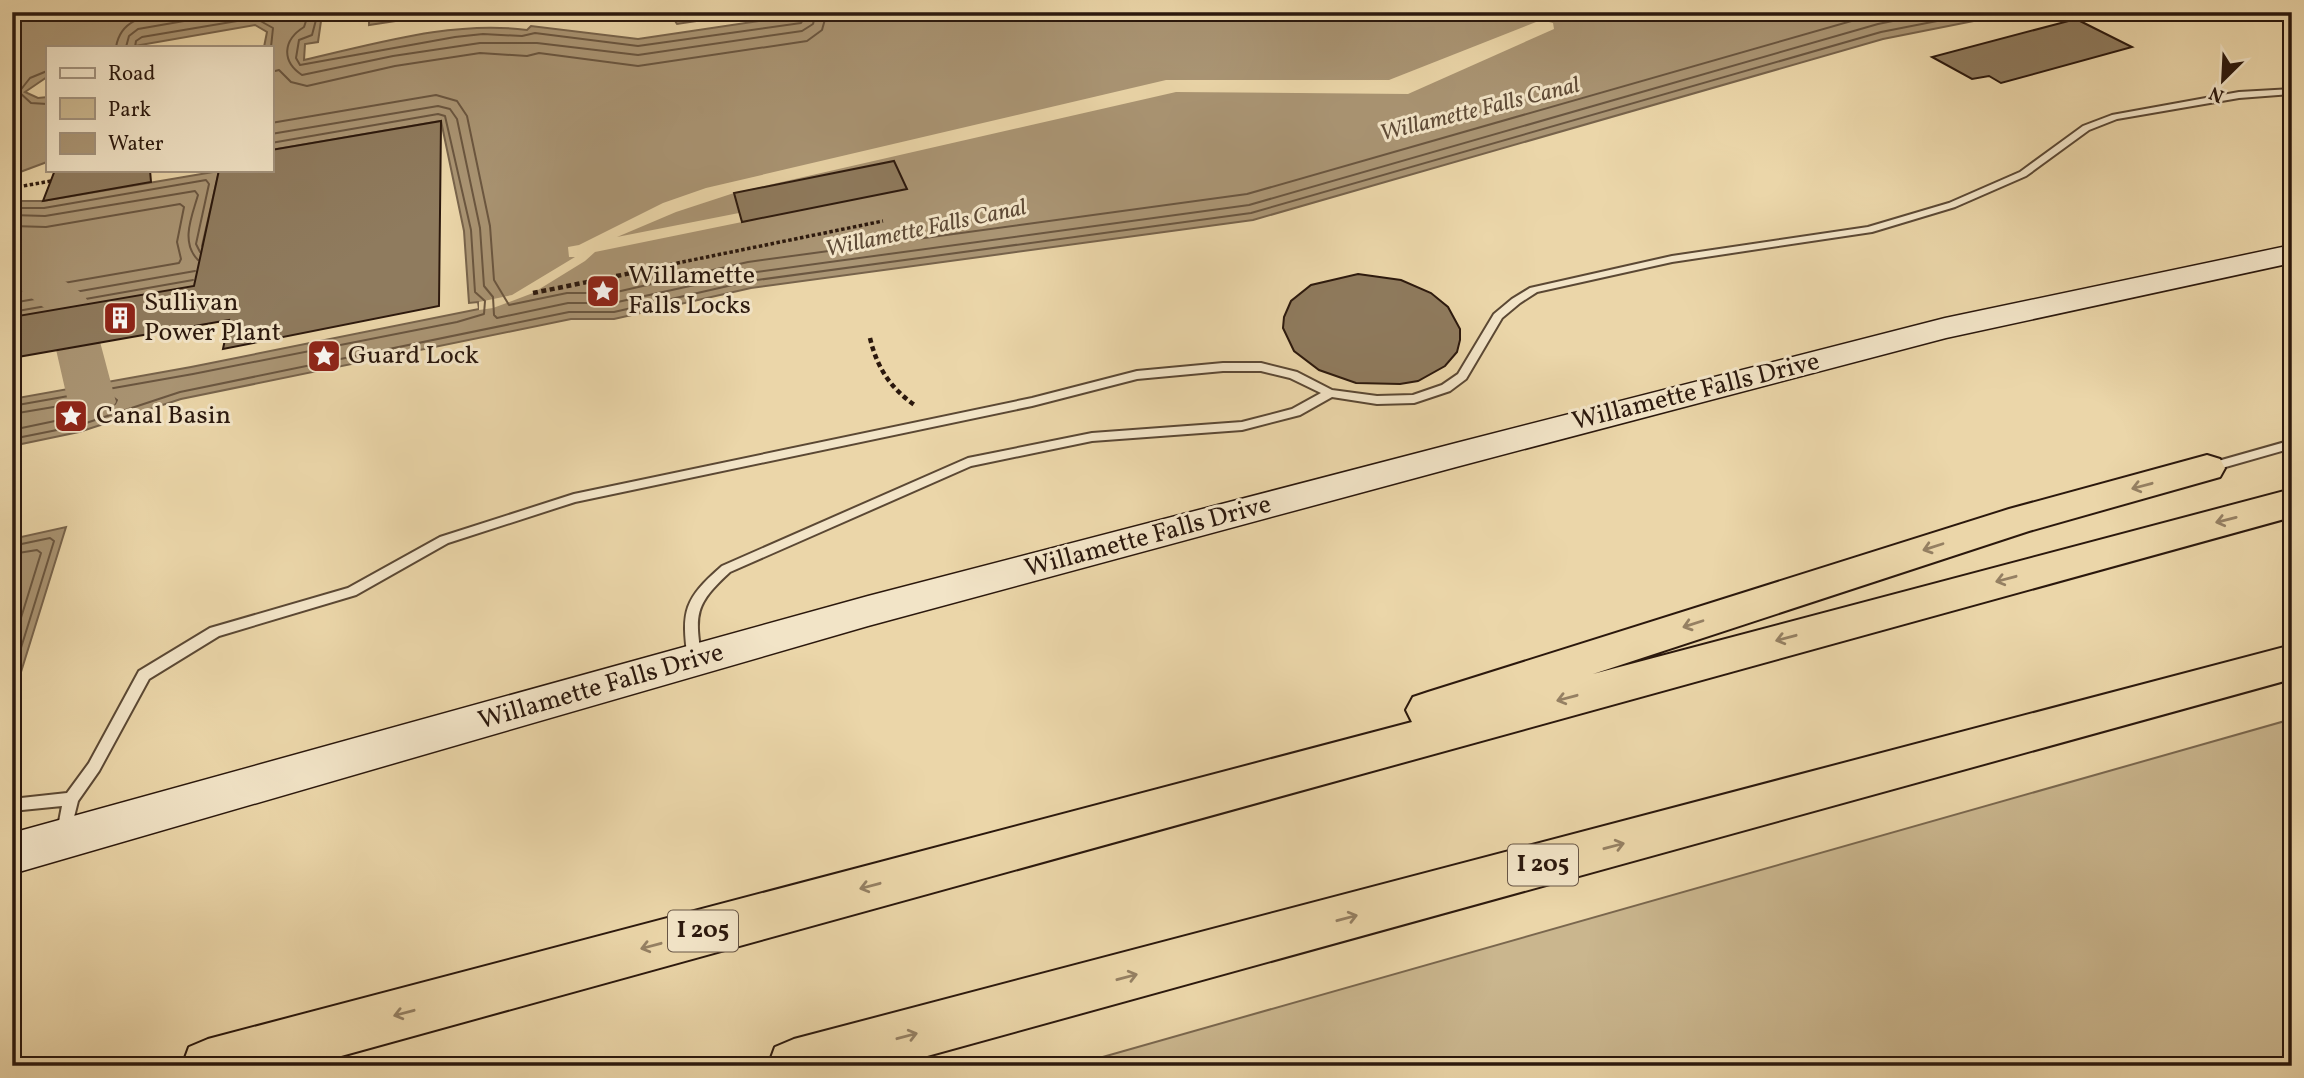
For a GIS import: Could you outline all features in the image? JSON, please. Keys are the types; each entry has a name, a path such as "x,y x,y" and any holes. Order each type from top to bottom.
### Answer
{"highway":[{"path":"936,868 2022,519 2207,468"},
{"name":"I 205","path":"208,1066 2292,503"},
{"name":"I 205","path":"794,1066 2292,662"}],"street":[{"name":"Willamette Falls Drive","path":"12,854 868,611 1721,385 1945,328 2292,254"}],"lane":[{"path":"63,840 71,799 94,766 144,675 215,632 352,592 444,540 536,509 574,498 1032,402 1137,375 1223,367 1262,367 1293,375 1330,393 1377,400 1414,399 1446,388 1462,376 1475,359 1498,316 1516,300 1534,290 1672,259 1869,230 1952,205 2022,174 2086,128 2115,117 2239,95 2292,91"},
{"path":"695,660 688,618 702,590 726,569 968,463 1092,437 1242,426 1296,412 1330,393"},
{"path":"2207,468 2292,444"},
{"path":"12,805 71,799"}],"path":[{"path":"12,188 51,181"},
{"path":"533,293 883,221"},
{"path":"870,338 873,357 890,386 906,401 940,421"},
{"path":"2289,424 2288,412 2292,408"}],"green space":[{"path":"2292,719 2292,1066 1071,1066"}],"water":[{"name":"Willamette Falls Canal","path":"12,12 454,12 369,25 369,14 321,21 318,42 305,44 304,60 414,35 471,28 527,30 531,26 638,39 820,12 2019,12 1883,39 1253,220 751,288 614,319 571,319 181,399 79,432 12,446 12,399 191,367 479,309 478,302 469,303 464,231 441,121 273,150 273,46 264,46 267,32 255,25 135,46 46,46 46,78 25,92 38,98 46,97 46,162 12,175"},
{"path":"592,12 721,12 730,16 677,24 672,16 638,19"},
{"path":"219,172 202,246 236,280 12,319 12,188 18,201 43,201"},
{"path":"66,527 12,701 12,539"}],"pier":[{"path":"1541,20 1553,23 1554,29 1408,94 1176,92 734,193 676,212 617,237 739,213 742,222 595,252 533,293 493,308 479,310 479,302 512,295 575,257 569,257 568,247 579,245 663,203 706,188 1166,80 1389,80"}],"building":[{"path":"2076,19 2132,47 2001,83 1989,76 1972,79 1932,57"},
{"path":"441,121 439,306 223,349 229,320 12,358 12,317 194,286 219,172 273,172 273,150"},
{"path":"894,161 907,189 742,222 734,193"},
{"path":"54,172 150,172 151,182 43,201"},
{"path":"1358,274 1401,280 1431,293 1448,307 1460,329 1460,340 1457,352 1445,366 1418,381 1400,384 1356,383 1319,370 1294,351 1283,328 1284,317 1291,301 1311,285"}],"waterway":[{"path":"12,263 68,304 92,402"}],"place":[{"name":"Willamette Falls Locks","path":"603,291"},
{"name":"Sullivan Power Plant","path":"120,318"},
{"name":"Guard Lock","path":"324,356"},
{"name":"Canal Basin","path":"71,416"}]}
